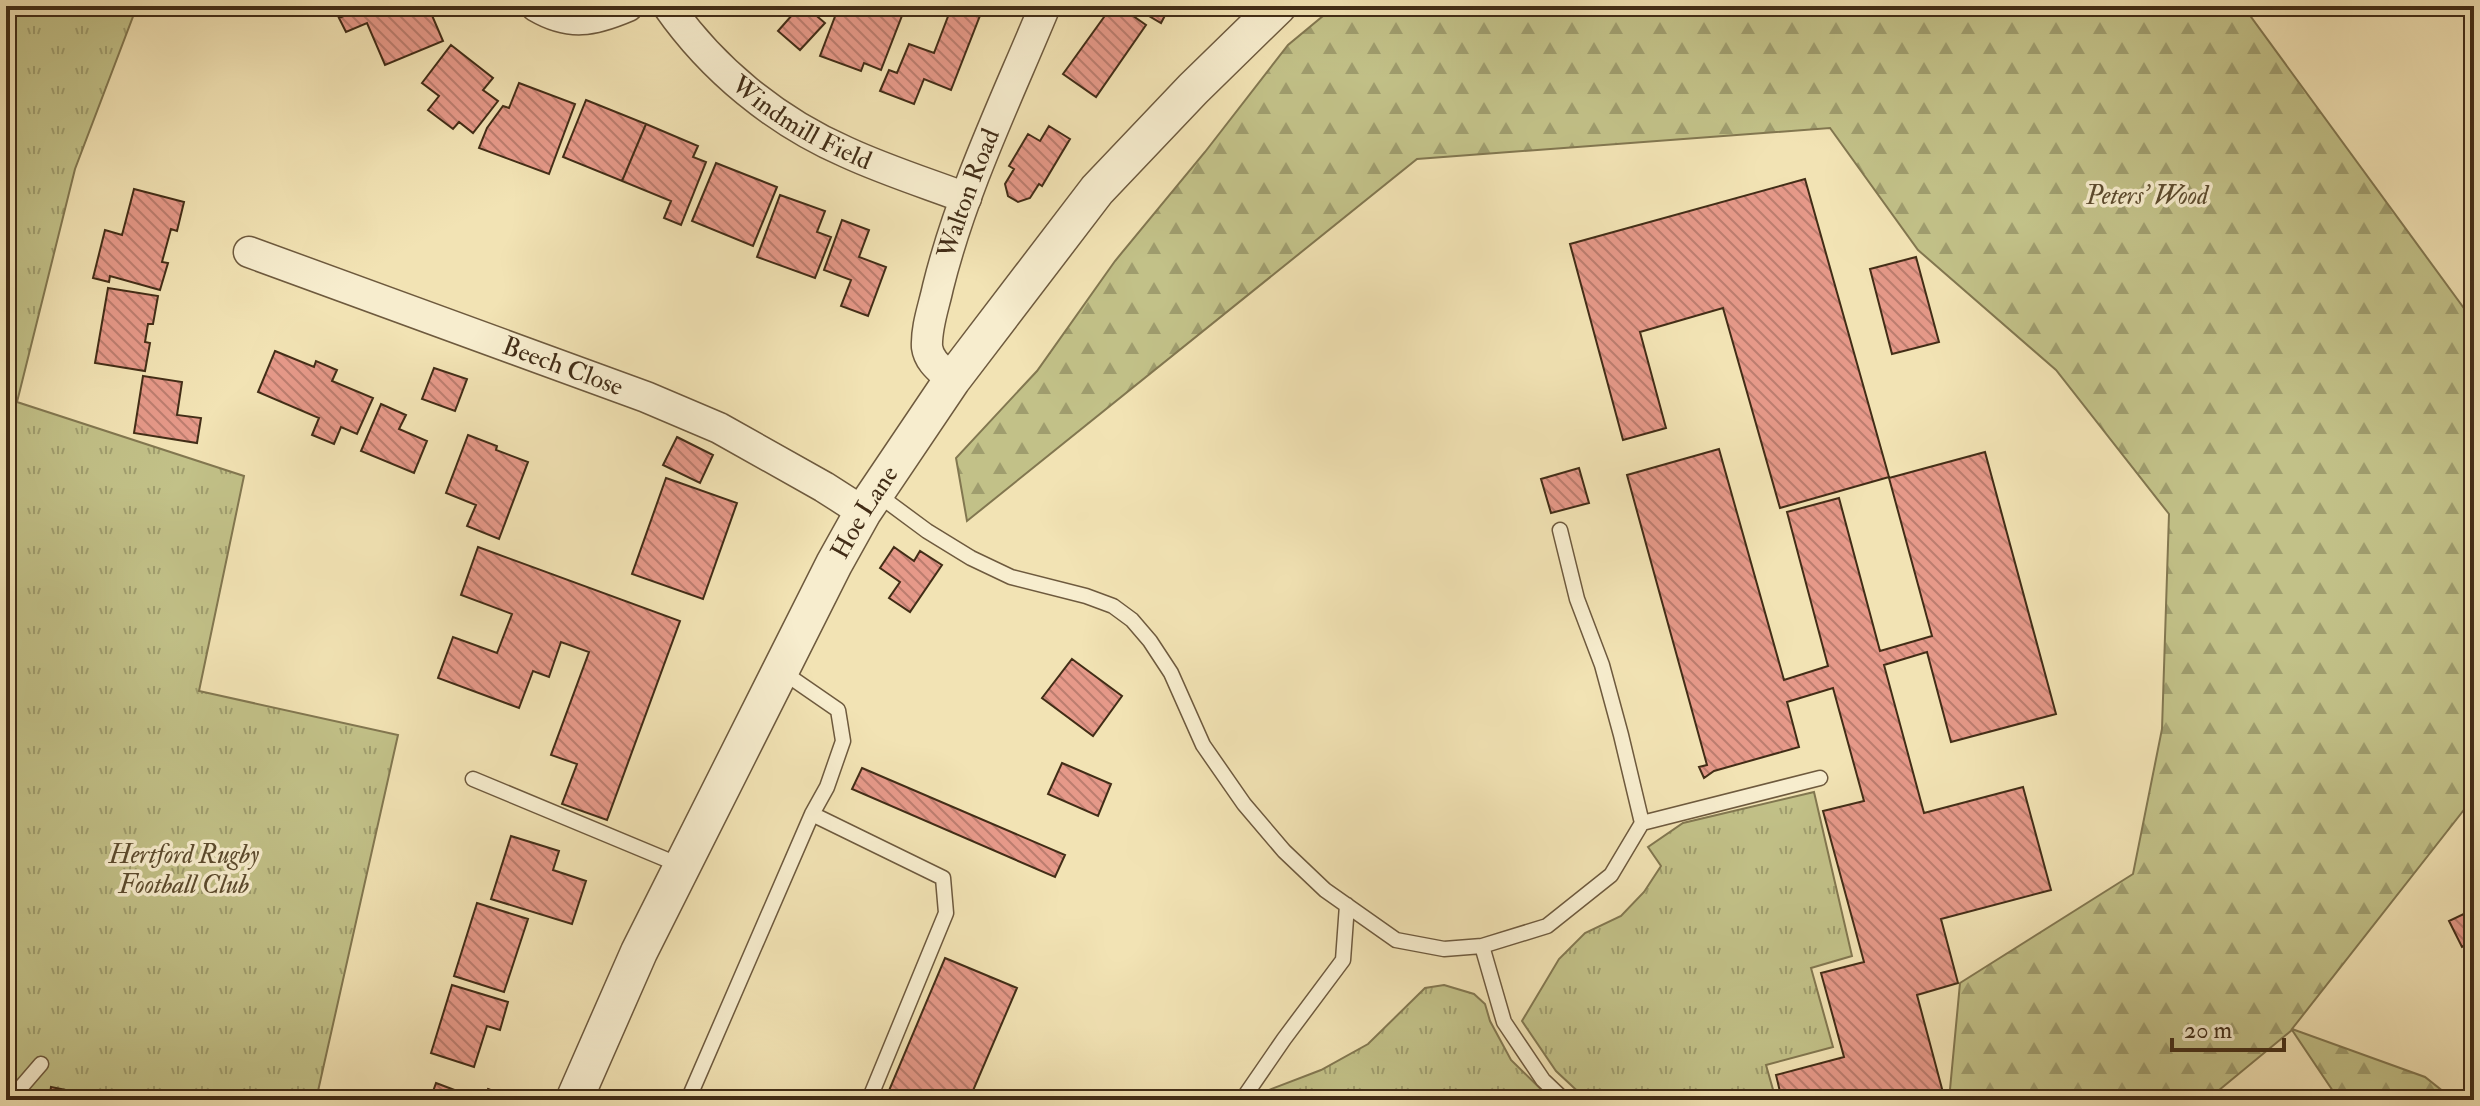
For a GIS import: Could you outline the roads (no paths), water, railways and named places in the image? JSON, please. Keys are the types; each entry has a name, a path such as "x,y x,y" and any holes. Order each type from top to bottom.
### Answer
{"street":[{"path":"536,6 560,18 584,20 605,16 628,6"},
{"name":"Windmill Field","path":"668,6 712,61 742,88 776,112 844,152 966,198"},
{"name":"Walton Road","path":"952,380 934,364 927,345 942,270 966,198 1045,6"},
{"name":"Hoe Lane","path":"574,1100 639,952 834,564 870,503 952,380 1097,190 1278,6"},
{"name":"Beech Close","path":"249,252 646,397 719,428 797,471 870,503"}],"lane":[{"path":"870,503 1011,577 1086,596 1113,606 1132,620 1171,673 1203,745 1244,804 1284,851 1325,890 1396,940 1444,949 1482,946 1547,926 1611,875 1642,823 1602,665 1577,599 1560,530"},
{"path":"688,1100 812,814 827,787 843,741 838,710 780,670"},
{"path":"1642,823 1820,778"},
{"path":"473,779 682,866"},
{"path":"812,814 943,878 946,913 869,1100"},
{"path":"1242,1100 1343,960 1347,905"},
{"path":"1482,946 1504,1022 1543,1080 1564,1100"},
{"path":"10,1100 41,1064"}],"park label":[{"name":"Peters' Wood","path":"2147,196"},
{"name":"Hertford Rugby Football Club","path":"184,870"}]}
